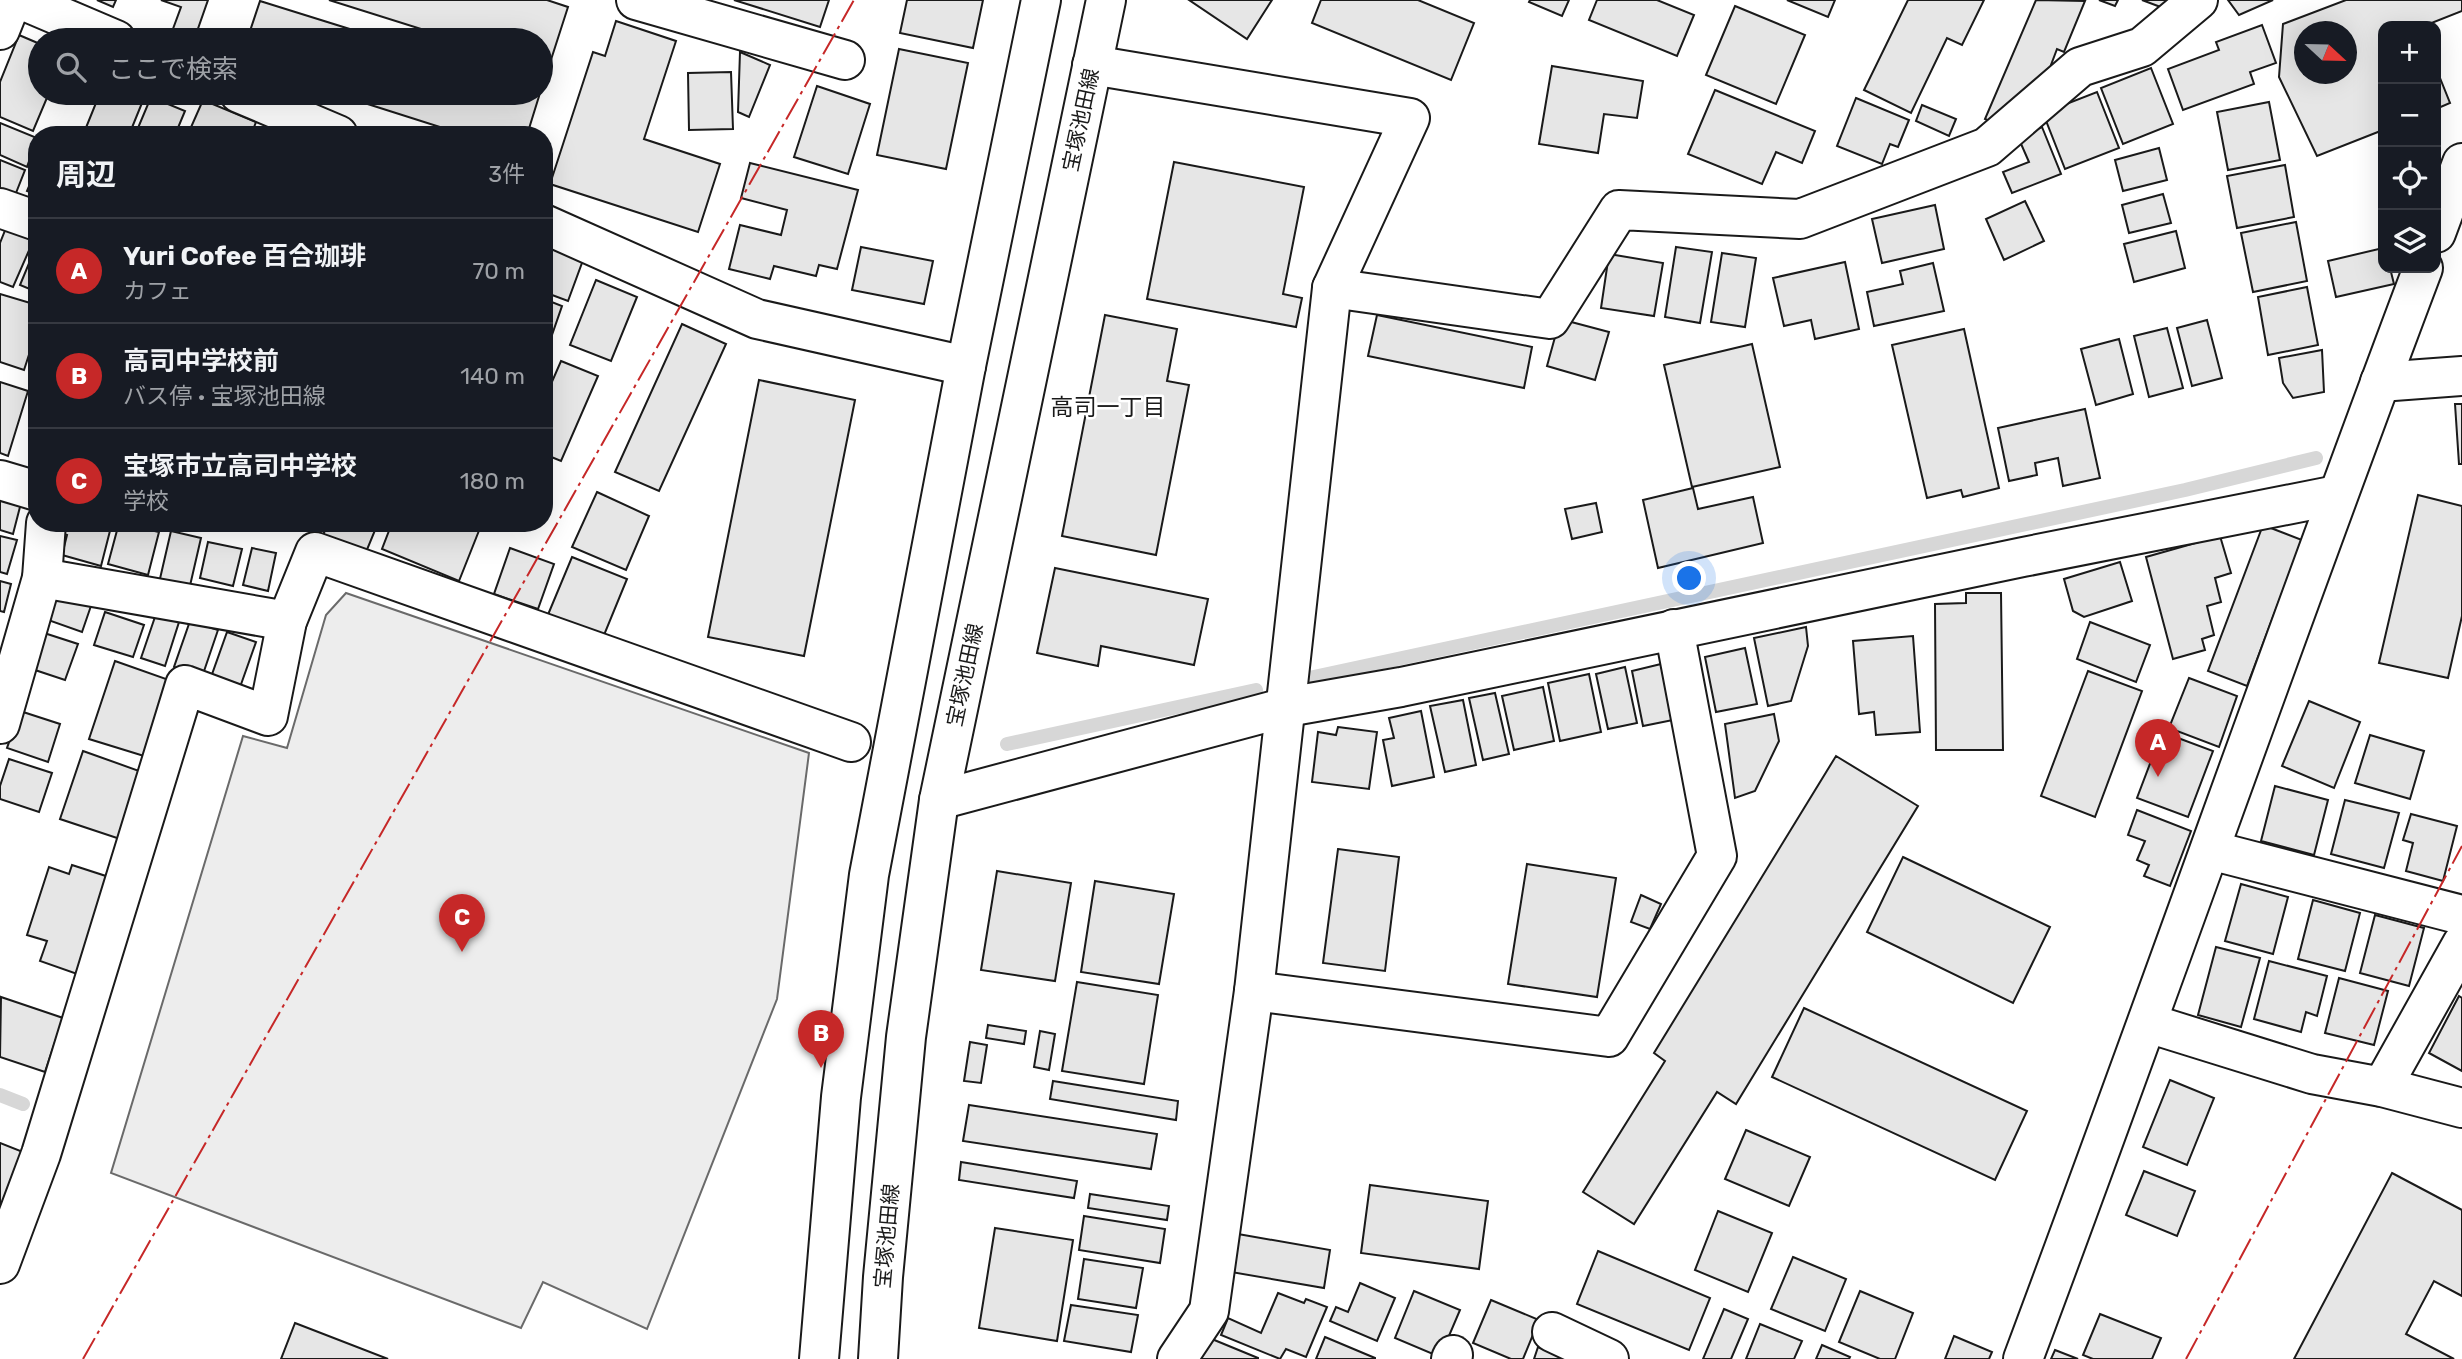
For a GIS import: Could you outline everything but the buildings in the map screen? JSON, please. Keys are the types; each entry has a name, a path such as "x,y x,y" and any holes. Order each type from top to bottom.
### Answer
{"street":[{"path":"0,30 12,0"},
{"path":"22,0 88,28"},
{"path":"636,0 845,60"},
{"path":"819,1359 841,1097 869,875 966,366 1041,0"},
{"name":"宝塚池田線","path":"878,1359 883,1277 906,1037 939,800 1106,0"},
{"path":"1332,288 1550,319 1619,211 1800,219 1987,147 2080,67 2142,47 2198,0"},
{"path":"1092,65 1410,118 1332,288 1254,990 1209,1311 1177,1359"},
{"path":"257,105 285,124"},
{"path":"2441,220 2462,163"},
{"path":"0,208 28,218"},
{"path":"553,228 757,319 966,366"},
{"path":"2023,1359 2148,1023 2337,495 2421,273"},
{"path":"2380,382 2462,376"},
{"path":"0,480 28,488"},
{"path":"939,800 1286,707 1401,687 2023,556 2337,495"},
{"path":"0,724 42,578 45,532"},
{"path":"0,1264 41,1154 185,685 268,716 287,621 315,552 851,742"},
{"path":"42,578 287,621"},
{"path":"1254,990 1609,1037 1717,856 1674,629"},
{"path":"2210,850 2462,915"},
{"path":"2382,1087 2462,944"},
{"path":"2148,1023 2312,1074 2382,1087 2462,1108"},
{"path":"1552,1332 1609,1359"}],"shaded area":[{"path":"346,593 809,753 777,999 647,1329 543,1282 521,1328 111,1173 243,736 287,748 326,615"}],"waterway":[{"path":"1309,678 2185,490 2316,458"},
{"path":"1007,744 1256,690"},
{"path":"0,1095 23,1104"}],"power":[{"path":"553,531 854,0"},
{"path":"83,1359 552,532"},
{"path":"2186,1359 2462,846"}],"place":[{"name":"Yuri Cofee 百合珈琲","path":"2158,777"},
{"name":"宝塚市立高司中学校","path":"462,952"},
{"name":"高司中学校前","path":"821,1068"}],"district":[{"name":"高司一丁目","path":"1108,407"}]}
